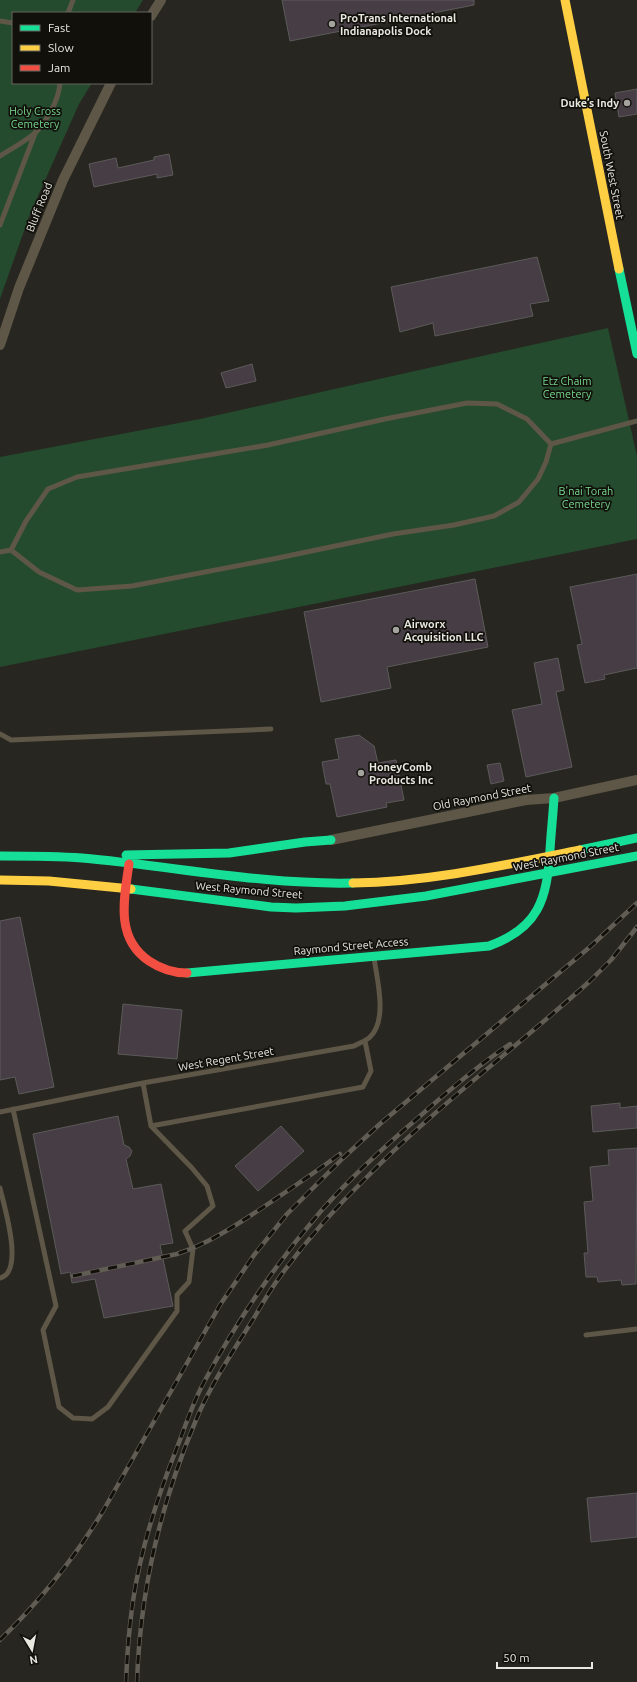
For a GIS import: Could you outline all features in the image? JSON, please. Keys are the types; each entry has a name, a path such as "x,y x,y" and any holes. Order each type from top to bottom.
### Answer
{"main road":[{"name":"South West Street","path":"566,0 620,276 637,354"},
{"name":"Raymond Street Access","path":"129,864 124,925 129,943 148,961 158,967 174,972 193,973 489,946 503,941 516,933 532,919 544,897 548,878 554,798"},
{"name":"West Raymond Street","path":"0,856 32,855 81,857 261,880 326,884 400,880 459,872 637,838"},
{"path":"81,857 221,853 331,840"},
{"name":"West Raymond Street","path":"0,880 60,881 243,903 304,907 343,906 394,901 637,856"}],"street":[{"path":"152,14 161,0"},
{"name":"Bluff Road","path":"0,345 19,288 63,180 111,84"},
{"name":"Old Raymond Street","path":"331,840 526,800 554,798 637,780"}],"lane":[{"path":"68,12 74,0"},
{"path":"0,21 12,23"},
{"path":"0,225 36,131 52,107 60,84"},
{"path":"0,156 36,131"},
{"path":"11,550 26,521 48,489 77,477 268,445 384,418 467,403 497,404 527,419 551,444"},
{"path":"551,444 637,421"},
{"path":"0,552 11,550 39,572 77,590 132,586 393,534 454,525 494,516 519,502 538,479 546,462 551,444"},
{"path":"0,734 11,740 271,729"},
{"path":"151,1126 363,1087 371,1071 365,1041 375,1032 380,1017 380,1006 373,956"},
{"name":"West Regent Street","path":"0,1112 143,1083 345,1048 365,1041"},
{"path":"13,1109 56,1306 43,1330 59,1407 73,1418 92,1419 108,1407 177,1311 177,1295 189,1282 192,1264 193,1249 185,1231 213,1206 207,1186 192,1168 151,1126 143,1083"},
{"path":"0,1188 12,1244 11,1268 3,1278 0,1278"},
{"path":"586,1335 637,1330"}],"green space":[{"name":"Holy Cross Cemetery","path":"0,0 143,0 136,12 12,12 12,84 91,84 79,104 30,214 0,299"},
{"path":"608,328 637,456 637,539 0,667 0,457 200,419"}],"building":[{"name":"ProTrans International Indianapolis Dock","path":"282,0 474,0 474,5 290,41"},
{"name":"Duke’s Indy","path":"637,89 637,114 619,117 615,93"},
{"path":"169,154 173,175 157,178 157,174 94,187 89,164 116,158 118,168 154,160 154,157"},
{"path":"537,257 549,301 530,304 533,316 435,336 433,323 400,332 391,287"},
{"path":"252,364 256,381 226,388 221,373"},
{"path":"637,574 637,668 604,675 605,679 585,683 577,645 582,644 570,587"},
{"name":"Airworx Acquisition LLC","path":"475,579 488,647 387,667 391,688 321,702 304,612"},
{"path":"558,658 564,690 556,692 572,767 526,777 512,710 542,704 534,663"},
{"name":"HoneyComb Products Inc","path":"359,735 374,746 378,763 396,760 404,800 386,803 387,807 337,817 330,784 326,784 322,762 339,759 335,739"},
{"path":"500,763 504,781 491,784 487,765"},
{"path":"20,917 54,1087 19,1094 15,1077 0,1080 0,921"},
{"path":"123,1004 182,1010 177,1059 118,1054"},
{"path":"620,1103 620,1108 637,1106 637,1128 593,1132 591,1106"},
{"path":"118,1116 124,1145 129,1147 132,1151 130,1156 126,1159 133,1189 161,1184 173,1243 160,1245 173,1306 104,1318 95,1279 72,1283 70,1272 61,1274 33,1134"},
{"path":"281,1126 304,1151 258,1191 235,1166"},
{"path":"637,1148 636,1284 622,1285 621,1280 598,1282 597,1277 586,1277 584,1253 588,1253 584,1202 593,1201 590,1167 609,1165 608,1150"},
{"path":"637,1493 637,1537 591,1542 587,1498"}],"railway":[{"path":"0,1640 43,1595 92,1529 220,1305 254,1255 287,1214 343,1158 381,1123 591,946 637,903"},
{"path":"137,1682 142,1614 147,1581 162,1516 183,1452 208,1394 274,1285 318,1228 394,1150 590,981 611,960 637,927"},
{"path":"126,1682 130,1621 136,1581 145,1541 164,1483 190,1414 215,1361 243,1316 288,1251 344,1186 441,1098 474,1070 510,1044"},
{"path":"73,1276 177,1254 199,1245 249,1217 340,1154"}],"traffic: fast":[{"path":"619,269 637,354"},
{"path":"187,973 489,946 506,939 529,921 537,910 543,897 549,867 554,798"},
{"path":"580,850 637,838"},
{"path":"126,855 229,853 305,842 331,840"},
{"path":"0,856 51,856 82,858 251,878 319,883 353,883"},
{"path":"131,889 271,907 296,908 345,906 426,896 637,856"}],"traffic: slow":[{"path":"565,0 619,269"},
{"path":"353,883 410,880 467,872 580,850"},
{"path":"0,880 49,881 131,889"}],"traffic: jam":[{"path":"129,864 125,891 124,917 126,929 131,941 138,952 154,964 172,971 187,973"}],"place":[{"name":"ProTrans International Indianapolis Dock","path":"332,24"},
{"name":"Duke’s Indy","path":"627,103"},
{"name":"Airworx Acquisition LLC","path":"396,630"},
{"name":"HoneyComb Products Inc","path":"361,773"}],"park label":[{"name":"Etz Chaim Cemetery","path":"567,387"},
{"name":"B'nai Torah Cemetery","path":"586,497"}]}
